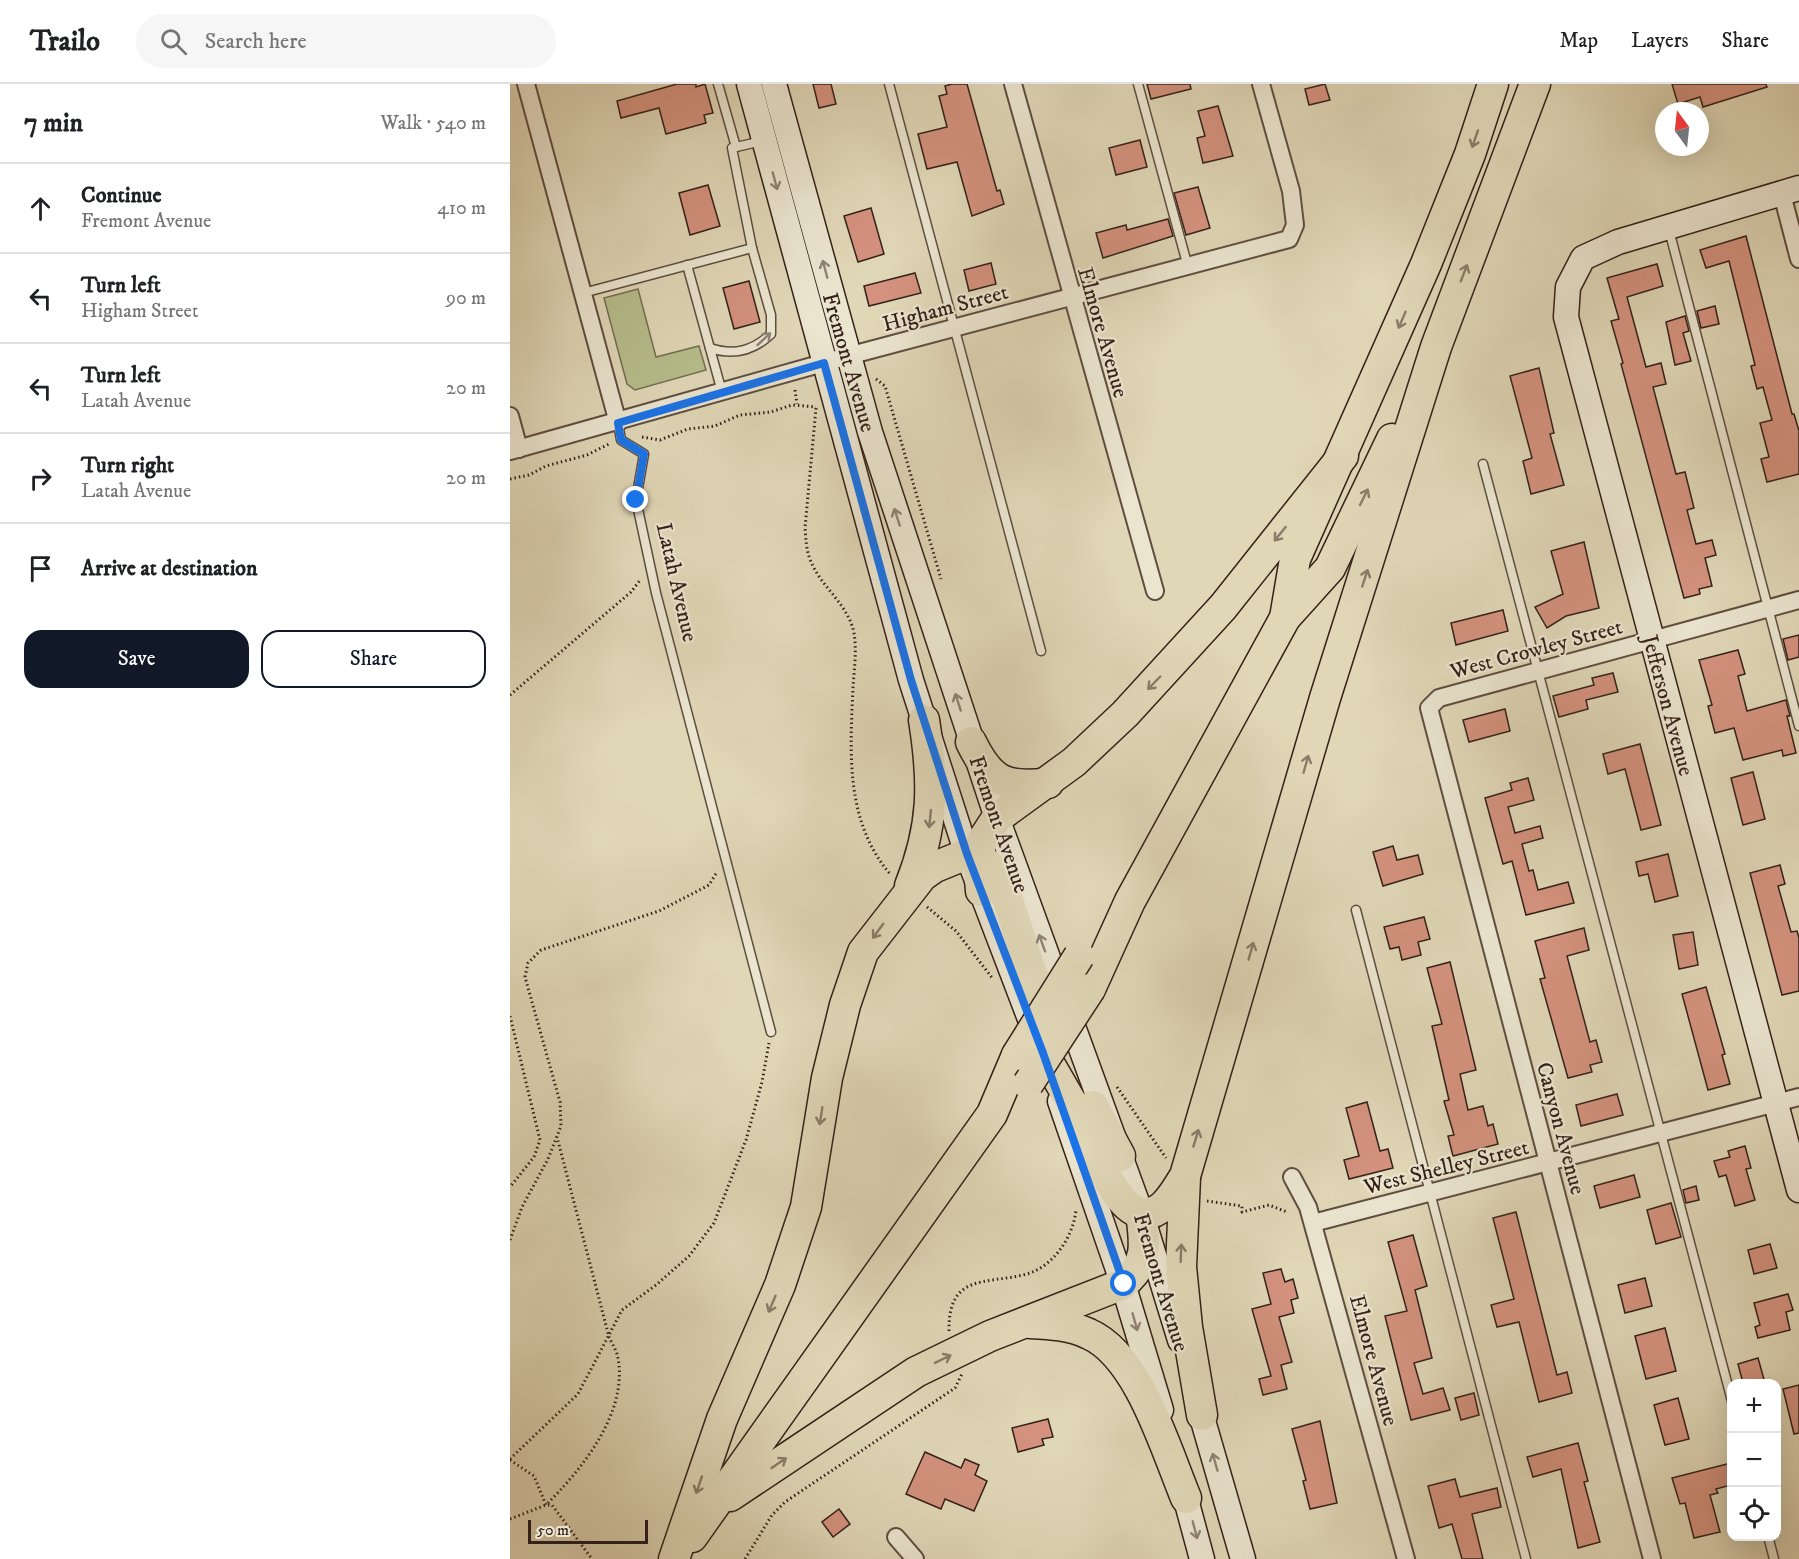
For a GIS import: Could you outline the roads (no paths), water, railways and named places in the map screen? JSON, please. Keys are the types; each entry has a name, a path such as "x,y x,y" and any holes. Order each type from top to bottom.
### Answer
{"highway":[{"path":"1285,618 1295,559 1343,456 1426,264 1470,154 1493,84"},
{"path":"1202,1415 1187,1327 1180,1266 1185,1176 1325,698 1436,347 1535,84"},
{"path":"992,1114 1028,1084 1090,989 1130,901 1285,618 1330,568 1436,347"},
{"path":"675,1559 722,1419 780,1285 806,1207 827,1078 845,1005 863,952 908,891 935,867 973,855 997,818 1048,783 1125,714 1223,608 1343,456"},
{"path":"908,891 923,854 932,801 932,766 924,720"},
{"path":"971,742 980,761 1001,781 1028,786 1048,783"},
{"path":"973,855 981,891"},
{"path":"973,855 990,866 999,877 1032,974 1071,1068 1120,1156"},
{"path":"675,1559 992,1114 1030,1054 1079,956 1130,901"},
{"path":"1030,1054 1081,1120 1103,1172 1130,1206 1141,1212 1157,1210 1167,1203 1185,1176"},
{"path":"713,1507 916,1372 990,1336 1124,1284 1135,1274 1142,1259 1144,1240 1141,1212"},
{"path":"1024,1322 1072,1328 1091,1335 1117,1355 1136,1380 1186,1498"}],"street":[{"path":"526,84 618,423"},
{"name":"Fremont Avenue","path":"749,84 776,137 848,356 873,444 971,742 1141,1212 1202,1415 1242,1559"},
{"name":"Fremont Avenue","path":"774,84 776,137 824,363 924,720 973,855"},
{"name":"Elmore Avenue","path":"1012,84 1070,297 1155,591"},
{"name":"Higham Street","path":"514,450 618,423 848,356 1289,239 1295,225 1291,191 1261,84"},
{"path":"1791,191 1799,259"},
{"name":"Jefferson Avenue","path":"1791,191 1618,242 1583,258 1568,287 1566,317 1652,639 1788,1100 1799,1191"},
{"path":"510,416 514,450"},
{"name":"West Crowley Street","path":"1429,708 1439,698 1799,600"},
{"name":"Canyon Avenue","path":"1429,708 1652,1559"},
{"name":"Fremont Avenue","path":"981,891 1030,1054 1124,1284 1202,1559"},
{"name":"West Shelley Street","path":"1313,1223 1788,1100"},
{"name":"Elmore Avenue","path":"1292,1177 1308,1207 1313,1223 1406,1559"},
{"path":"896,1537 915,1559"}],"lane":[{"path":"718,84 736,147"},
{"path":"889,84 1041,651"},
{"path":"1138,84 1188,267"},
{"path":"710,348 723,352 752,349 771,334 771,315 752,248 732,148 776,137"},
{"path":"1668,227 1799,726"},
{"path":"583,293 752,248"},
{"path":"687,265 722,393"},
{"name":"Latah Avenue","path":"618,423 621,440 644,454 636,500 724,856 771,1032"},
{"path":"1483,464 1727,1386"},
{"path":"1356,910 1526,1559"},
{"path":"1769,1541 1773,1559"}]}
